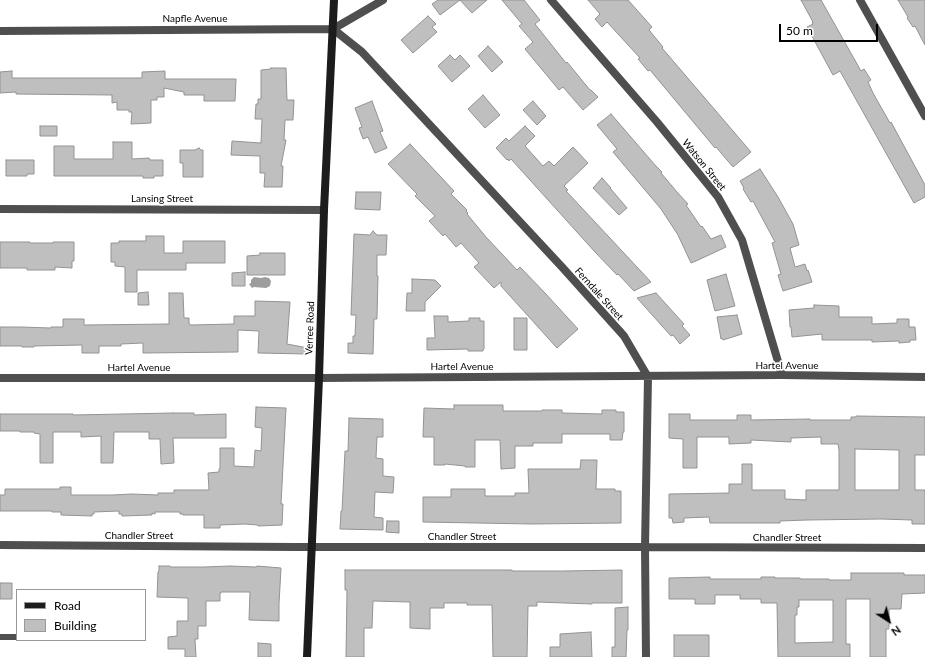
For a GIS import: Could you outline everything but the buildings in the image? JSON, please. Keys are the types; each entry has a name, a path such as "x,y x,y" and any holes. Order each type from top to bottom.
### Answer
{"main road":[{"name":"Verree Road","path":"307,657 319,378 324,210 334,0"}],"street":[{"name":"Napfle Avenue","path":"0,31 333,29 383,0"},
{"name":"Watson Street","path":"551,0 657,122 718,197 742,240 782,376"},
{"path":"860,0 925,116"},
{"name":"Ferndale Street","path":"333,29 362,52 562,267 624,336 648,376"},
{"name":"Lansing Street","path":"0,209 324,210"},
{"name":"Hartel Avenue","path":"0,378 648,376 925,377"},
{"path":"646,657 645,547 648,376"},
{"name":"Chandler Street","path":"0,545 925,548"}],"lane":[{"path":"0,637 16,637"}],"shaded area":[{"path":"254,277 269,278 271,281 270,286 266,288 252,288 249,284"}]}
